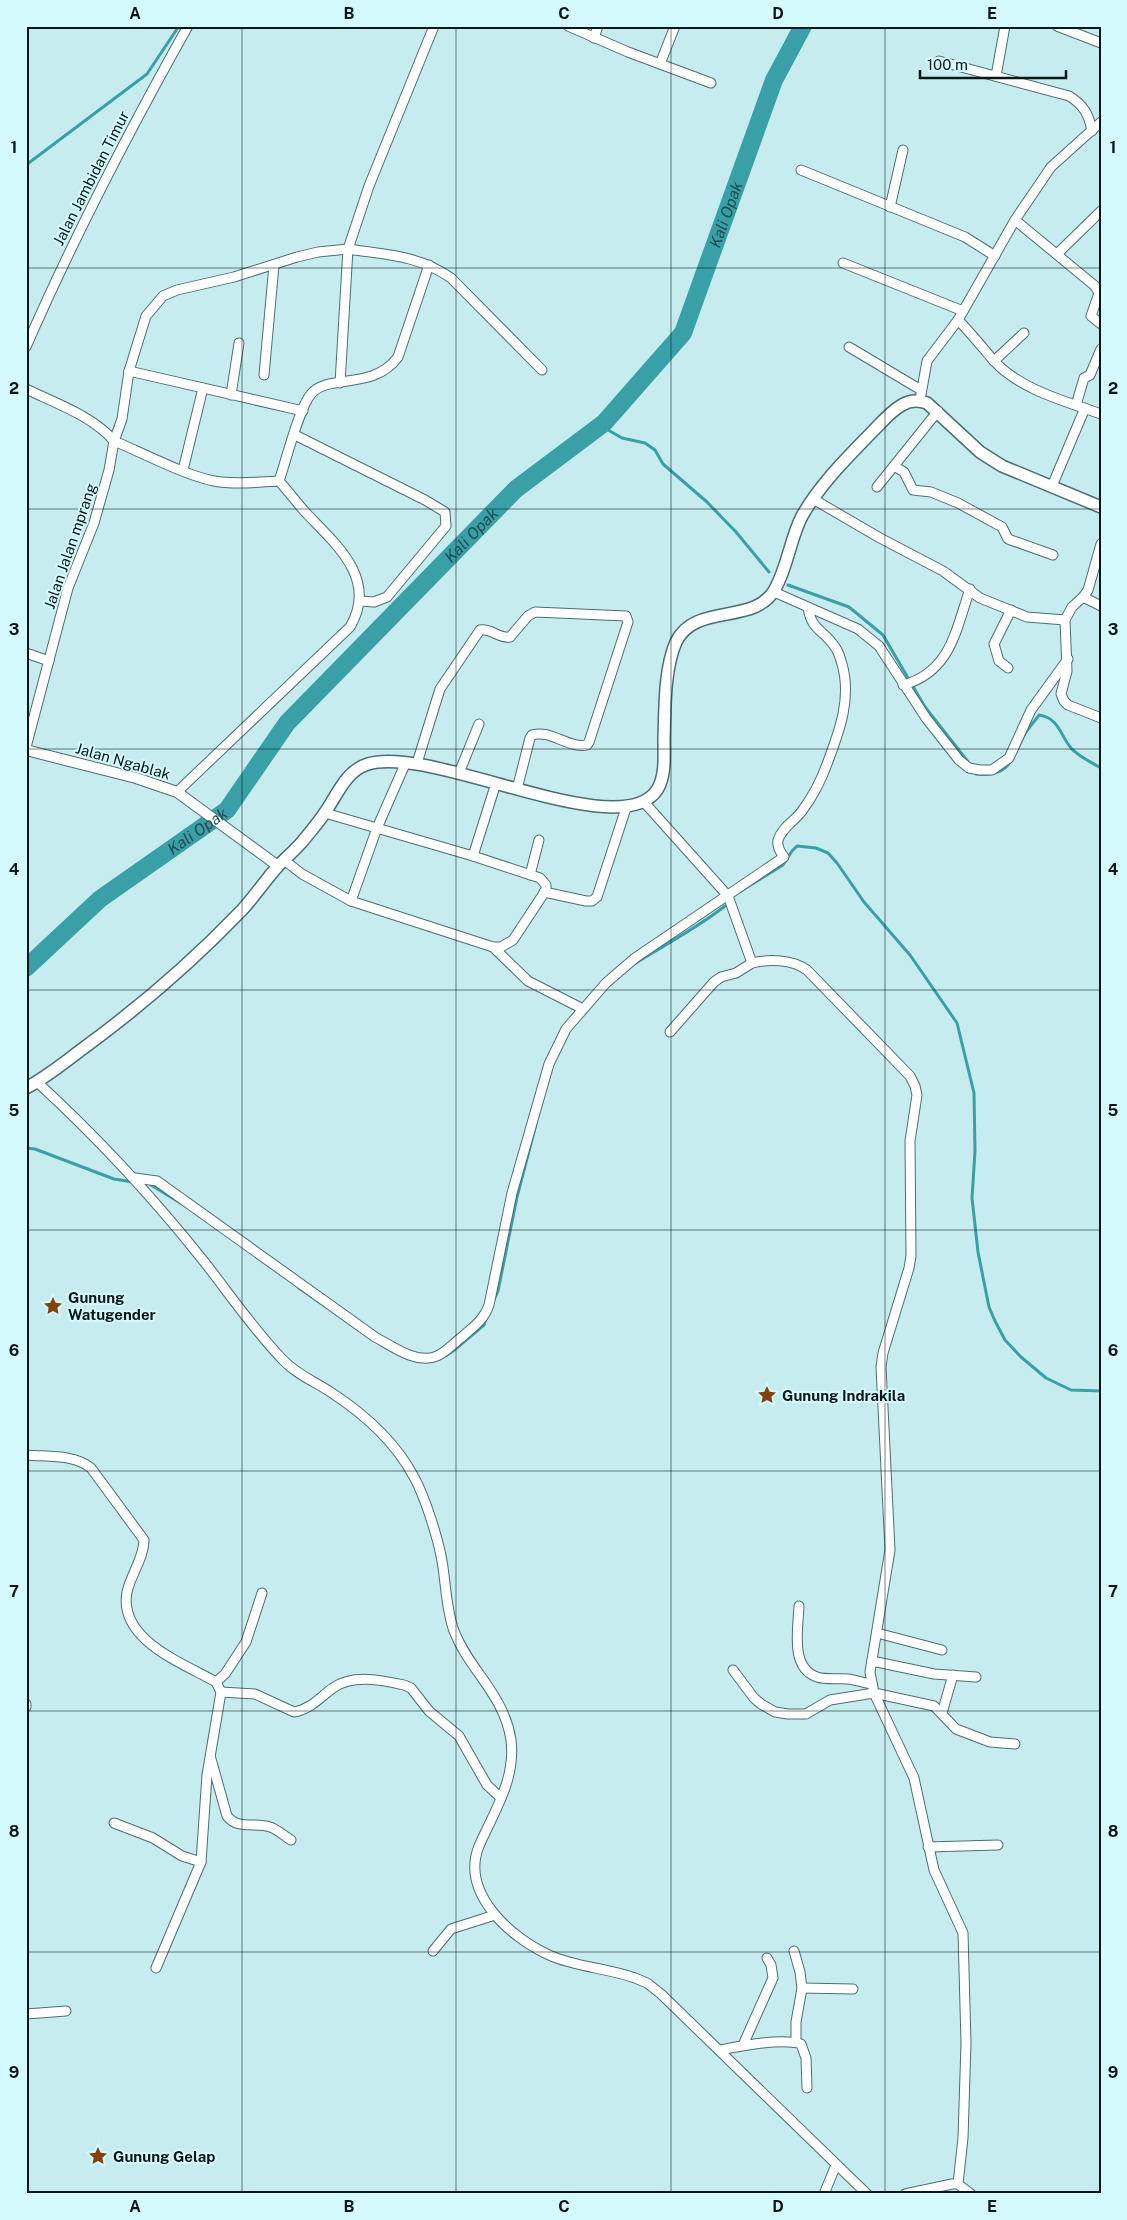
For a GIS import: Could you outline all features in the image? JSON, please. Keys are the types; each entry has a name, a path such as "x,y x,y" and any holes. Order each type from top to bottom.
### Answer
{"main road":[{"path":"32,1085 135,1009 209,943 244,908 325,813 346,779 357,768 371,762 412,762 516,789 597,807 643,802 655,793 661,783 664,765 665,696 676,642 684,632 697,622 754,608 766,602 774,592 801,518 813,499 890,413 902,404 920,395 987,457 1002,466 1101,507"}],"street":[{"name":"Jalan Jambidan Timur","path":"26,347 77,234 120,149 188,26"},
{"path":"340,383 348,249 369,186 434,26"},
{"path":"568,26 594,38 711,83"},
{"path":"594,38 598,26"},
{"path":"660,64 675,26"},
{"path":"996,76 1005,26"},
{"path":"1058,26 1101,43"},
{"path":"939,61 1069,96 1080,102 1089,115 1092,131"},
{"path":"850,347 920,395 927,361 961,316 1015,220 1051,167 1101,122"},
{"path":"890,207 903,150"},
{"path":"801,170 966,238 994,256"},
{"path":"1057,254 1101,211"},
{"path":"1015,220 1097,289 1098,297 1091,316 1101,324"},
{"name":"Jalan Jalan mprang","path":"26,748 68,588 99,506 109,470 114,441 122,419 129,370 146,316 163,296 318,252 348,249 416,259 451,278 542,370"},
{"path":"843,263 961,316 994,361 1008,372 1046,395 1101,414"},
{"path":"264,375 274,264"},
{"path":"279,481 310,395 316,390 374,376 391,366 398,357 429,265"},
{"path":"994,361 1024,332"},
{"path":"231,394 240,343"},
{"path":"1052,486 1080,407 1084,378 1090,375 1101,349"},
{"path":"129,370 303,411"},
{"path":"183,470 202,388"},
{"path":"26,390 90,421 107,433 114,441 213,481 279,481"},
{"path":"877,488 938,412"},
{"path":"294,435 425,500 444,512 446,526 387,597 374,602 360,601"},
{"path":"894,466 904,472 913,490 931,492 958,503 1002,527 1008,539 1053,554"},
{"path":"177,792 350,627 358,611 360,601 357,581 346,556 291,497 279,481"},
{"path":"813,499 880,538 944,571 980,598 1031,618 1065,620"},
{"path":"1101,544 1088,590 1072,606 1065,620 1068,659 1061,694 1064,701 1101,718"},
{"path":"906,685 929,673 947,654 970,589"},
{"path":"774,592 858,629 869,636 879,646 942,740 968,768 992,770 1009,758 1031,710 1068,659"},
{"path":"1083,597 1101,606"},
{"path":"135,1178 157,1181 375,1337 410,1355 420,1358 438,1356 475,1326 486,1313 512,1193 549,1064 566,1029 606,983 635,958 784,857 778,842 780,836 785,828 801,813 817,790 843,718 846,688 837,649 813,625 808,608"},
{"path":"1008,668 998,661 994,644 1011,610"},
{"path":"351,901 377,828 412,762 440,690 480,630 488,630 503,637 510,637 528,616 535,612 626,616 628,622 590,742 587,745 578,745 542,734 532,735 516,789"},
{"path":"26,653 49,661"},
{"path":"459,773 479,724"},
{"name":"Jalan Ngablak","path":"26,748 136,778 177,792 240,839 281,863"},
{"path":"474,856 496,783"},
{"path":"643,802 728,896 752,963"},
{"path":"544,892 586,901 592,901 596,897 627,805"},
{"path":"281,863 351,901 493,947 501,947 512,940 544,892 546,885 544,881 530,875 474,856 325,813"},
{"path":"530,875 539,840"},
{"path":"493,947 528,981 583,1009"},
{"path":"670,1032 714,982 721,977 736,973 752,963 762,961 793,963 807,970 910,1076 915,1086 916,1105 910,1141 911,1256 883,1352 881,1367 890,1550 872,1661 873,1689 911,1770 934,1870 959,1922 964,1943 965,2102 958,2184"},
{"path":"32,1085 93,1134 135,1178 202,1259 264,1341 288,1365 306,1379 334,1394 385,1436 415,1478 441,1557 453,1629 460,1643 495,1694 511,1738 512,1760 509,1777 478,1849 475,1868 477,1882 485,1901 495,1914 522,1940 550,1955 614,1971 647,1984 674,2004 867,2194"},
{"path":"26,1455 73,1459 86,1463 91,1468 144,1540 127,1591 129,1613 133,1624 140,1636 151,1646 216,1682 221,1692 206,1783 201,1862 156,1968"},
{"path":"216,1682 225,1674 246,1642 262,1593"},
{"path":"799,1606 798,1644 800,1662 805,1670 818,1677 848,1679 873,1689 934,1706 956,1729 990,1742 1015,1744"},
{"path":"877,1633 942,1650"},
{"path":"872,1661 911,1670 976,1677"},
{"path":"733,1670 761,1704 775,1712 788,1714 806,1714 830,1700 873,1689"},
{"path":"942,1713 953,1675"},
{"path":"221,1692 255,1694 294,1712 310,1707 333,1688 352,1680 404,1685 411,1688 429,1711 459,1736 487,1785 501,1798"},
{"path":"210,1756 227,1816 232,1822 240,1825 269,1826 290,1840"},
{"path":"114,1823 153,1838 182,1856 201,1862"},
{"path":"928,1847 998,1845"},
{"path":"433,1951 451,1928 495,1914"},
{"path":"794,1951 802,1988 796,2022 796,2042"},
{"path":"743,2045 773,1978 771,1965 767,1958"},
{"path":"802,1988 852,1989"},
{"path":"26,2014 66,2011"},
{"path":"720,2050 743,2045 796,2042 801,2044 805,2050 807,2088"},
{"path":"824,2194 836,2165"},
{"path":"905,2194 958,2184 971,2194"}],"waterway":[{"path":"26,165 147,74 179,26"},
{"name":"Kali Opak","path":"26,968 100,899 227,810 287,723 516,489 604,423 683,333 774,80 803,26"},
{"path":"601,426 622,438 645,443 655,450 663,464 707,502 736,532 769,572"},
{"path":"788,585 849,607 883,635 925,707 969,763"},
{"path":"976,774 988,774 1004,769 1014,757 1026,732 1039,715 1055,723 1067,743 1081,757 1101,768"},
{"path":"739,892 783,865 797,846 816,848 828,853 837,863 864,902 910,955 957,1023 974,1093 975,1151 972,1198 978,1252 989,1307 995,1321 1005,1340 1021,1357 1046,1378 1071,1390 1101,1391"},
{"path":"631,966 691,930 725,906"},
{"path":"493,1302 498,1291 517,1197 536,1124"},
{"path":"26,1148 35,1149 114,1179 133,1182"},
{"path":"151,1185 187,1207"},
{"path":"299,1288 325,1306"},
{"path":"447,1355 484,1325 486,1319"}],"place":[{"name":"Gunung Watugender","path":"53,1306"},
{"name":"Gunung Indrakila","path":"767,1395"},
{"name":"Gunung Gelap","path":"98,2156"}]}
